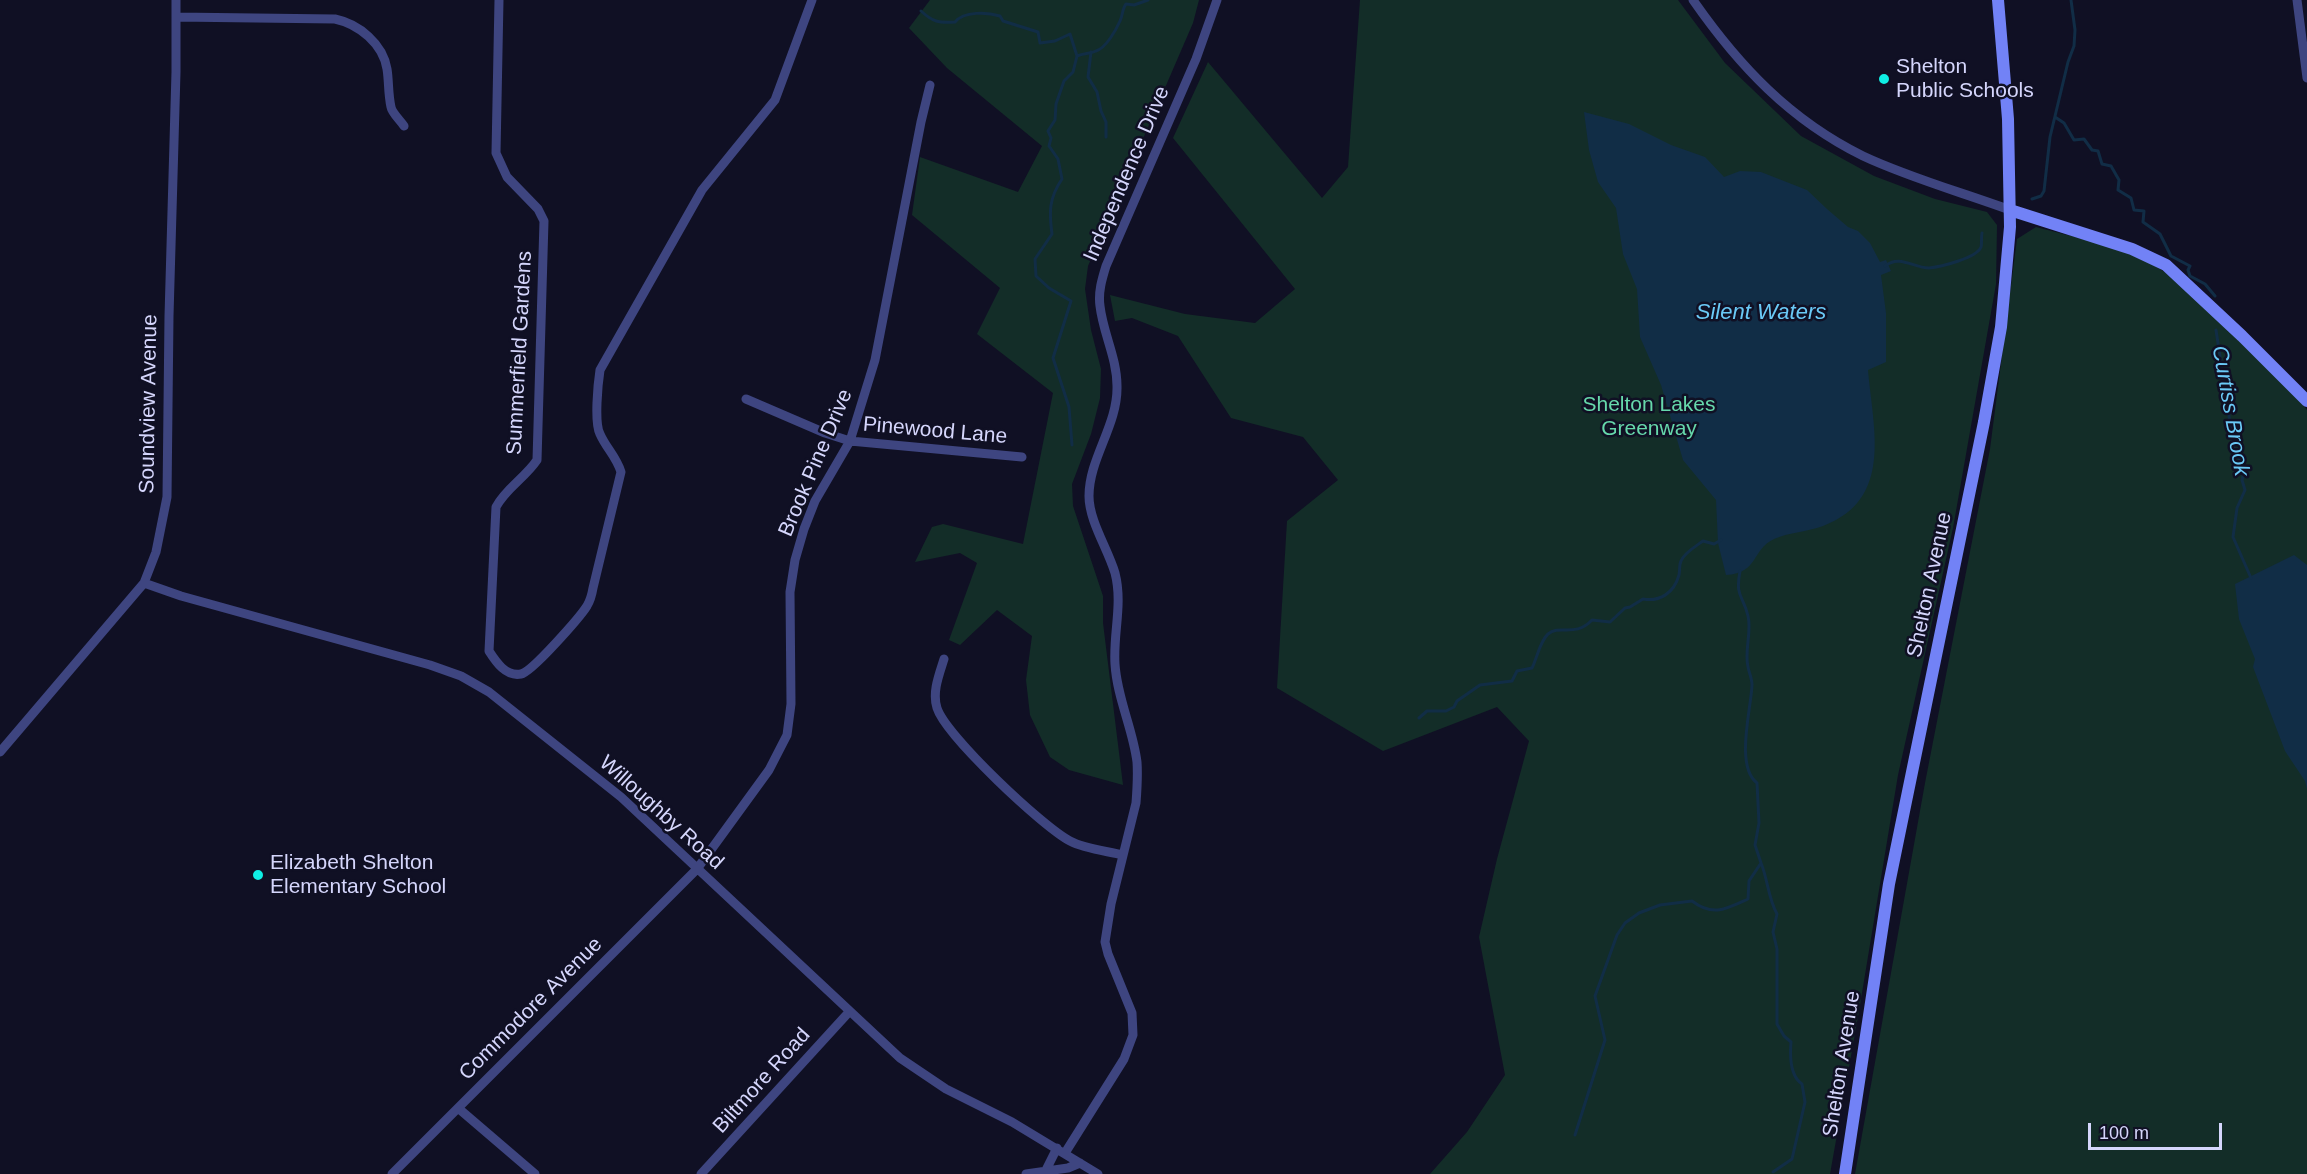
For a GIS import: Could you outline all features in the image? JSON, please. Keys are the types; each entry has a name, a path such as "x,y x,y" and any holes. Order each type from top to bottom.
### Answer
{"main road":[{"name":"Shelton Avenue","path":"1845,1174 1889,884 1992,382 2002,317 2010,210 2008,119 1998,0"},
{"path":"2010,210 2132,249 2166,265 2307,401"}],"street":[{"name":"Soundview Avenue","path":"0,752 144,583 156,552 167,496 176,0"},
{"name":"Summerfield Gardens","path":"499,0 496,153 507,177 538,209 544,221 537,460 530,470 503,494 496,507 489,640 489,651 496,662 509,673 523,674 537,663 588,604 593,588 621,472 617,458 598,432 597,386 600,370 702,189 775,100 812,0"},
{"name":"Independence Drive","path":"1046,1170 1124,1059 1134,1026 1130,1006 1112,966 1105,942 1136,803 1137,760 1116,678 1118,591 1114,573 1091,509 1089,496 1093,474 1112,422 1118,392 1116,366 1100,307 1099,293 1106,266 1196,59 1217,0"},
{"path":"1693,0 1741,64 1797,116 1864,156 1909,175 2010,210"},
{"path":"2297,0 2307,78"},
{"path":"176,17 345,21 368,35 380,50 387,67 391,109 404,126"},
{"name":"Brook Pine Drive","path":"697,870 769,770 787,735 791,704 790,592 795,560 815,501 850,441 875,360 930,85"},
{"name":"Pinewood Lane","path":"746,399 825,433 850,441 1022,457"},
{"name":"Willoughby Road","path":"144,583 181,596 430,665 476,684 507,705 621,797 878,1039 919,1072 1098,1174"},
{"path":"944,659 935,689 937,709 966,750 1049,826 1071,842 1123,855"},
{"name":"Commodore Avenue","path":"392,1174 697,870"},
{"name":"Biltmore Road","path":"701,1174 849,1012"},
{"path":"458,1108 535,1174"},
{"path":"1026,1174 1068,1168 1080,1163"}],"green space":[{"path":"930,0 1199,0 1193,23 1088,266 1085,289 1091,330 1101,369 1100,398 1091,434 1072,484 1073,506 1103,596 1103,623 1123,785 1069,770 1050,757 1030,715 1026,680 1032,636 997,610 960,645 949,640 977,563 960,553 915,562 932,527 943,524 1023,544 1053,393 977,334 1000,288 912,215 920,157 1018,192 1042,146 947,68 909,28"},
{"name":"Shelton Lakes Greenway","path":"1360,0 1678,0 1725,63 1801,136 1874,176 1935,199 1987,212 1997,225 1996,284 1953,528 1898,775 1830,1174 1430,1174 1467,1132 1505,1075 1479,937 1497,859 1529,741 1497,707 1383,751 1277,688 1287,521 1338,480 1303,437 1231,418 1178,336 1132,318 1115,321 1110,295 1185,314 1255,323 1295,289 1173,138 1208,62 1322,198 1348,167"},
{"path":"2036,227 2110,247 2138,257 2166,273 2261,359 2307,410 2307,1174 1855,1174 1925,783 1990,449 2017,239"}],"water":[{"name":"Silent Waters","path":"1584,112 1629,124 1671,145 1705,157 1724,177 1740,171 1761,172 1807,190 1848,227 1858,231 1870,243 1880,262 1886,260 1891,271 1881,275 1886,313 1886,362 1868,370 1875,438 1874,460 1870,480 1861,499 1846,514 1823,526 1774,539 1761,549 1750,566 1737,573 1726,575 1718,543 1716,500 1683,460 1661,385 1640,337 1637,289 1623,254 1616,208 1598,182 1589,150"},
{"path":"2294,555 2307,565 2307,789 2305,781 2285,751 2253,667 2255,659 2239,619 2235,584"}],"waterway":[{"path":"1072,445 1069,407 1053,358 1071,301 1049,288 1036,276 1035,259 1052,234 1051,205 1062,179 1058,159 1049,146 1051,138 1048,131 1055,120 1056,104 1064,81 1073,72 1077,56 1094,52 1103,46 1116,29 1126,4 1134,5 1148,0"},
{"name":"Curtiss Brook","path":"2032,199 2041,196 2044,191 2050,137 2074,46 2075,30 2071,0"},
{"path":"921,11 933,20 944,22 955,22 959,18 976,13 1000,16 1003,21 1038,32 1040,43 1055,41 1070,34 1077,56"},
{"path":"1091,52 1088,77 1097,92 1106,122 1106,137"},
{"name":"Curtiss Brook","path":"2055,117 2064,123 2074,140 2084,139 2092,150 2098,151 2102,164 2111,166 2119,180 2118,190 2131,198 2134,210 2144,211 2143,222 2160,234 2171,256 2190,266 2188,270 2190,276 2205,284 2215,296"},
{"path":"1885,266 1901,261 1929,268 1958,261 1978,251 1981,246 1982,233"},
{"name":"Curtiss Brook","path":"2216,330 2234,449 2245,469 2242,480 2245,490 2237,508 2233,537 2251,578"},
{"path":"1419,718 1427,711 1446,711 1454,707 1457,701 1480,685 1512,681 1517,671 1532,668 1543,641 1553,631 1574,630 1592,620 1610,622 1625,608 1643,599 1655,599 1666,595 1677,581 1680,563 1687,552 1703,541 1714,544 1721,540"},
{"path":"1575,1135 1605,1040 1595,996 1617,935 1625,923 1639,913 1660,905 1692,901 1707,909 1720,910 1740,903 1748,899 1749,881 1761,863 1755,845 1759,823 1757,783 1750,775 1745,751 1752,680 1747,661 1749,622 1739,591 1740,571"},
{"path":"1761,863 1777,914 1773,932 1777,949 1777,1024 1784,1036 1791,1042 1793,1070 1802,1084 1805,1102 1792,1159 1773,1172"}],"place":[{"name":"Shelton Public Schools","path":"1884,79"},
{"name":"Elizabeth Shelton Elementary School","path":"258,875"}]}
